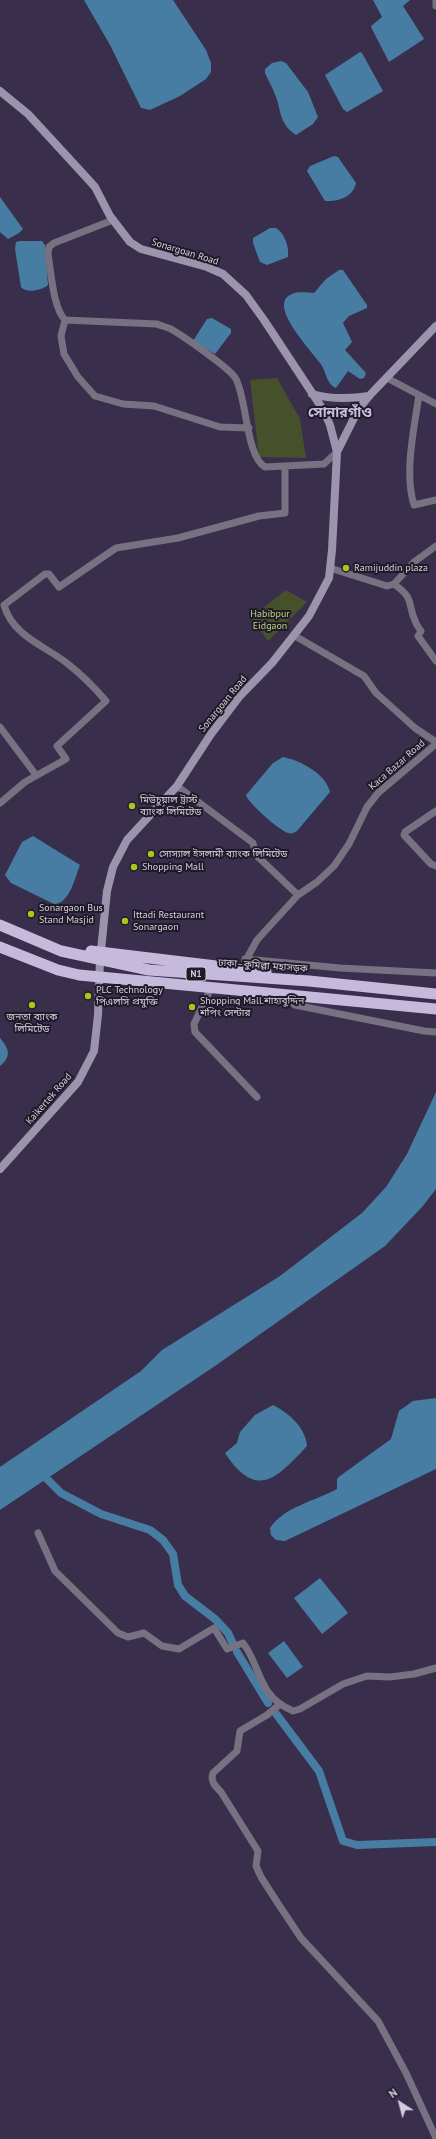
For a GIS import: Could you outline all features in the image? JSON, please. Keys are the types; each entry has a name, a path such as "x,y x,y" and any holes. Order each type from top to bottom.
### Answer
{"highway":[{"path":"0,918 67,946 100,957 243,964 334,984"},
{"name":"ঢাকা–কুমিল্লা মহাসড়ক","path":"0,926 61,951 100,957 149,970 334,984 436,994"},
{"name":"N1","path":"0,947 58,970 100,977 398,1004 436,1009"}],"main road":[{"name":"Sonargoan Road","path":"0,91 28,114 83,173 94,187 125,238 141,249 207,267 223,274 236,284 255,306 312,394 330,425 337,452 329,578 322,593 295,636 234,703 211,734 177,786 127,840 113,867 106,891 100,957"},
{"name":"Sonargoan Road","path":"337,452 358,410 369,396 436,326"},
{"path":"312,394 321,397 354,398 369,396"},
{"name":"Kaikertek Road","path":"0,1169 67,1094 87,1066 94,1051 97,1033 100,957"}],"street":[{"path":"436,0 436,6"},
{"path":"113,220 54,243 49,247 48,254 57,303 60,314 65,320 157,324 170,329 232,373 240,390 254,454 260,464 265,467 324,464 337,452"},
{"path":"65,320 61,336 64,354 78,377 95,396 123,404 154,406 220,427 249,428"},
{"path":"387,378 436,404"},
{"path":"419,395 413,430 410,492 414,505 436,500"},
{"path":"0,803 10,793 36,775 66,759 57,746 106,701 91,684 68,664 30,641 2,606 45,574 49,574 59,587 116,548 178,538 259,516 285,513 285,466"},
{"path":"330,568 387,586 394,584 414,562 436,546"},
{"path":"394,584 407,593 410,598 415,622 420,631 418,636 436,661"},
{"path":"295,636 364,676 376,693 415,728 436,743"},
{"path":"0,727 36,775"},
{"name":"Kaca Bazar Road","path":"243,964 257,940 298,895 317,882 334,866 349,844 367,807 378,792 436,743"},
{"path":"177,786 254,843 256,856 298,895"},
{"path":"436,811 405,832 404,835 431,864 436,866"},
{"path":"243,964 436,973"},
{"path":"211,988 194,1024 195,1032 257,1097"},
{"path":"281,994 295,1006 436,1032"},
{"path":"38,1533 55,1571 118,1634 128,1637 144,1633 162,1646 179,1649 214,1628 227,1649 243,1643 264,1688 280,1704 293,1711 300,1709 343,1684 367,1676 390,1677 414,1674 436,1668"},
{"path":"280,1704 267,1715 240,1731 237,1751 213,1773 213,1783 258,1851 256,1866 260,1877 301,1938 378,2021 406,2072 436,2138"}],"green space":[{"path":"277,378 300,419 306,458 259,457 250,380"},
{"name":"Habibpur Eidgaon","path":"286,590 307,602 268,641 252,617"}],"water":[{"path":"84,0 173,0 206,50 211,63 211,72 206,79 180,96 150,110 141,108 110,45"},
{"path":"373,0 410,0 403,6 424,39 389,62 371,26 382,17"},
{"path":"360,52 362,53 383,91 347,112 343,109 325,75"},
{"path":"281,61 286,63 308,92 318,117 313,124 296,135 285,125 283,121 275,95 265,73 265,69 272,63"},
{"path":"334,156 338,157 356,183 352,192 344,198 335,201 325,201 307,171 310,166"},
{"path":"0,197 23,229 8,239 0,232"},
{"path":"270,228 276,228 284,237 288,249 288,257 267,265 260,262 253,243 253,238"},
{"path":"42,241 45,245 48,285 45,287 31,291 21,287 15,249 16,242"},
{"path":"339,270 343,270 367,305 367,308 349,316 343,323 352,342 345,350 366,373 364,378 360,379 348,371 336,388 330,383 322,366 300,338 287,317 284,307 285,299 292,294 300,292 314,293 326,279"},
{"path":"212,318 231,329 231,333 215,354 193,341 207,319"},
{"path":"283,757 297,761 318,774 328,785 330,792 294,833 288,833 271,822 252,804 246,795 273,763"},
{"path":"33,836 80,865 68,895 60,903 54,904 11,883 5,875 22,842"},
{"path":"0,1038 7,1049 8,1056 0,1066"},
{"path":"436,1092 436,1189 422,1207 385,1246 215,1366 0,1510 0,1467 141,1371 162,1350 280,1276 362,1213 386,1187 407,1154"},
{"path":"436,1398 436,1469 285,1541 276,1540 271,1535 270,1528 283,1515 300,1505 337,1489 337,1479 340,1476 391,1439 399,1411 413,1401"},
{"path":"273,1405 285,1412 296,1422 304,1433 307,1446 276,1475 267,1480 257,1480 247,1477 236,1468 225,1453 237,1443 240,1432 255,1415"},
{"path":"320,1578 348,1613 322,1634 294,1598"},
{"path":"284,1641 303,1667 287,1678 268,1653"}],"waterway":[{"path":"39,1471 61,1493 101,1514 150,1530 163,1540 173,1554 178,1585 185,1596 215,1619 228,1633 233,1644"},
{"path":"237,1652 268,1703"},
{"path":"274,1711 319,1771 343,1841 357,1845 436,1842"}],"place":[{"name":"Ramijuddin plaza","path":"346,568"},
{"name":"মিউচুয়াল ট্রাস্ট ব্যাংক লিমিটেড","path":"132,806"},
{"name":"সোস্যাল ইসলামী ব্যাংক লিমিটেড","path":"151,854"},
{"name":"Shopping Mall","path":"134,867"},
{"name":"Sonargaon Bus Stand Masjid","path":"31,914"},
{"name":"Ittadi Restaurant Sonargaon","path":"125,921"},
{"name":"PLC Technology পিএলসি প্রযুক্তি","path":"88,996"},
{"name":"জনতা ব্যাংক লিমিটেড","path":"32,1005"},
{"name":"Shopping Mall.শাহাবুদ্দিন শপিং সেন্টার","path":"192,1007"}],"district":[{"name":"সোনারগাঁও","path":"340,413"}]}
